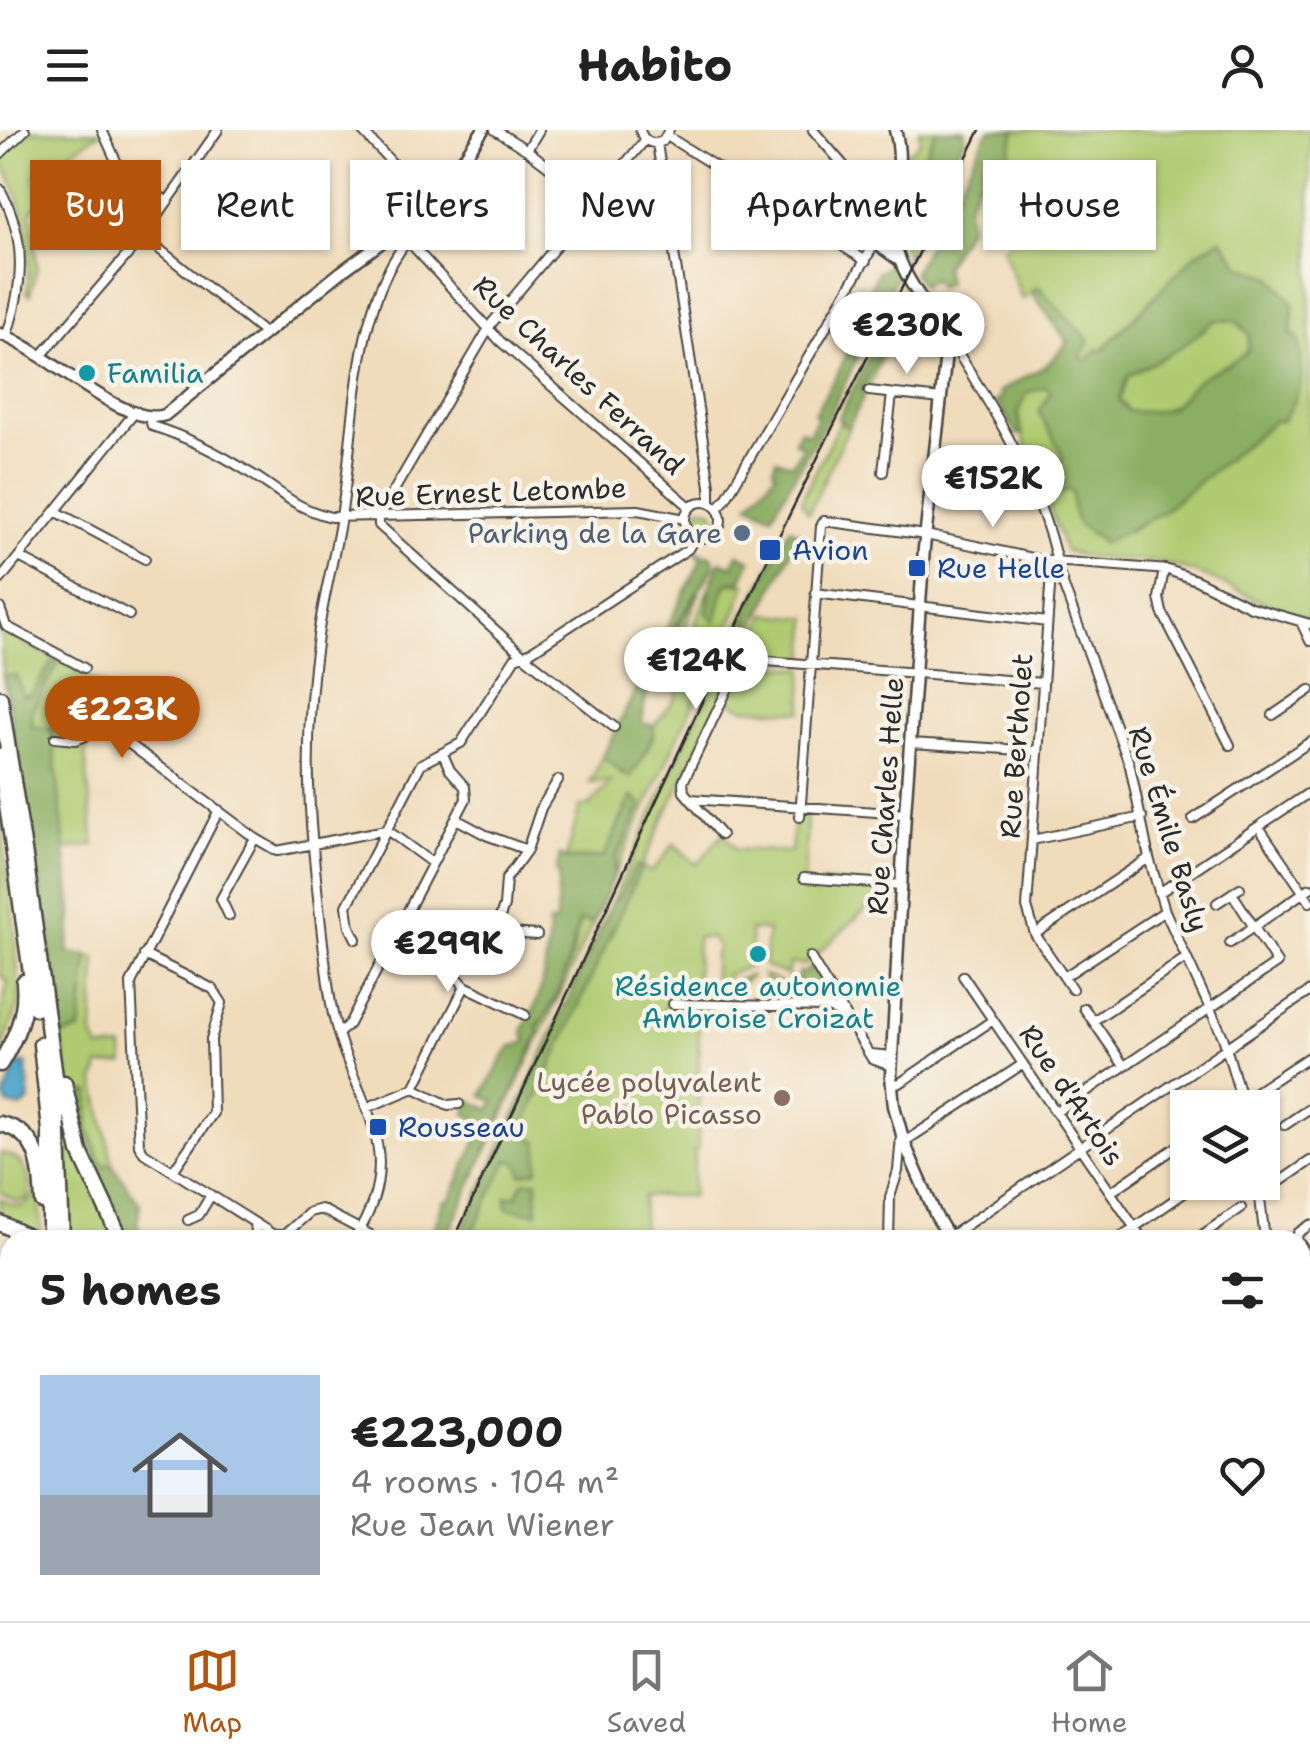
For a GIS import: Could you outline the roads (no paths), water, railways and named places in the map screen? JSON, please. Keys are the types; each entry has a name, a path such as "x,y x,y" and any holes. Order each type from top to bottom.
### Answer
{"highway":[{"path":"0,698 60,1130 62,1230"},
{"path":"0,756 48,1104 52,1175 48,1230"},
{"path":"0,1064 15,1040 24,1011 18,922 21,902"},
{"path":"45,1006 54,1022 68,1110 80,1152 116,1230"},
{"path":"0,1124 17,1130 34,1144 42,1172 46,1230"}],"street":[{"path":"0,154 25,130"},
{"path":"102,130 117,163 167,202"},
{"path":"161,210 218,130"},
{"path":"361,130 389,160"},
{"path":"461,160 482,130"},
{"path":"495,130 545,163"},
{"path":"528,150 538,130"},
{"path":"640,130 645,140 657,143"},
{"path":"814,130 840,160"},
{"path":"895,130 899,160"},
{"path":"657,143 668,133 866,261"},
{"path":"628,160 645,140"},
{"path":"657,143 710,486 714,506 721,524 707,538 695,537 687,530 685,520 690,507 699,502 714,506 726,500 872,250"},
{"path":"0,189 18,228 21,267 20,292 3,335 42,355 120,409 155,418 174,409 264,333 383,250"},
{"path":"42,355 131,250"},
{"path":"160,250 264,333"},
{"path":"290,1230 310,1212 321,1209 361,1230 375,1202 380,1177 379,1150 331,1005 308,788 316,650 340,519 368,322 397,250"},
{"name":"Rue Charles Ferrand","path":"416,250 489,330 690,507"},
{"path":"554,250 489,330 382,506 380,524 523,655 614,727"},
{"path":"866,261 884,250"},
{"path":"894,250 953,345"},
{"name":"Rue Charles Helle","path":"946,1230 903,1138 891,1085 891,1061 926,535 946,354 953,345"},
{"name":"Rue Émile Basly","path":"953,345 1013,442 1130,766 1149,858 1165,911 1228,1048 1239,1090"},
{"path":"869,391 941,399"},
{"path":"883,472 892,394"},
{"path":"0,580 136,411"},
{"name":"Rue Ernest Letombe","path":"149,416 152,426 197,442 302,509 340,519 638,510 685,520"},
{"path":"57,512 145,559"},
{"path":"800,817 820,526 824,521 926,535 1058,561 1164,569 1251,607 1306,623 1310,641"},
{"path":"356,939 350,927 348,906 421,764 461,743 511,663 688,548 695,537"},
{"path":"19,557 129,614"},
{"name":"Rue Bertholet","path":"1035,934 1027,907 1050,574 1058,561"},
{"path":"1164,569 1159,598 1162,612 1230,745"},
{"path":"815,593 1047,622"},
{"path":"0,608 6,626 84,668"},
{"path":"721,836 684,792 683,782 742,659 1043,683"},
{"path":"1273,715 1310,690"},
{"path":"55,738 76,740 112,731 277,851 387,830 432,863"},
{"path":"1193,819 1310,742"},
{"path":"910,743 1037,751"},
{"path":"339,1033 350,1024 467,793 443,754"},
{"path":"454,974 473,940 498,920 504,906 506,879 526,850 541,808 558,780"},
{"path":"1159,893 1310,792"},
{"path":"691,799 905,814"},
{"path":"220,810 131,987 137,1140 144,1153 267,1230"},
{"path":"1032,840 1142,817"},
{"path":"456,819 526,850"},
{"path":"1259,827 1307,891 1310,902"},
{"path":"228,916 221,899 255,838"},
{"path":"1072,989 1035,934 1149,858"},
{"path":"804,878 901,885"},
{"path":"1056,1112 1277,963 1252,926 1236,891 1217,904"},
{"path":"1230,943 1307,891"},
{"path":"1064,978 1165,911"},
{"path":"498,920 510,933 537,935"},
{"path":"452,927 473,940"},
{"path":"392,940 454,974 465,986 525,1015"},
{"path":"144,955 214,989 222,1004 211,1039 214,1112 173,1171"},
{"path":"810,957 870,1054 891,1061"},
{"path":"1093,1022 1186,958"},
{"name":"Rue d'Artois","path":"962,976 1137,1230"},
{"path":"366,1108 410,1093 465,986"},
{"path":"963,1230 1310,991"},
{"path":"673,1004 824,1007 842,1013"},
{"path":"1084,1008 1124,1066"},
{"path":"891,1085 900,1083 993,1020"},
{"path":"1263,1090 1310,1056"},
{"path":"889,1230 890,1197 903,1138 1024,1064"},
{"path":"414,1088 448,1105 459,1104"},
{"path":"1285,1125 1310,1108"},
{"path":"1111,1192 1170,1151"},
{"path":"1280,1182 1310,1161"},
{"path":"898,1171 912,1162"},
{"path":"188,1220 199,1215 211,1196"},
{"path":"1131,1230 1174,1200"},
{"path":"1260,1200 1264,1230"},
{"path":"1209,1230 1241,1208"},
{"path":"254,1223 255,1230"}],"water":[{"path":"26,1063 30,1101 21,1108 8,1105 4,1097 18,1064"}],"railway":[{"path":"459,1230 769,556 980,130"}],"place":[{"name":"Familia","path":"87,373"},
{"name":"Parking de la Gare","path":"742,533"},
{"name":"Avion","path":"770,550"},
{"name":"Rue Helle","path":"917,568"},
{"name":"Résidence autonomie Ambroise Croizat","path":"758,954"},
{"name":"Lycée polyvalent Pablo Picasso","path":"782,1098"},
{"name":"Rousseau","path":"378,1127"}]}
